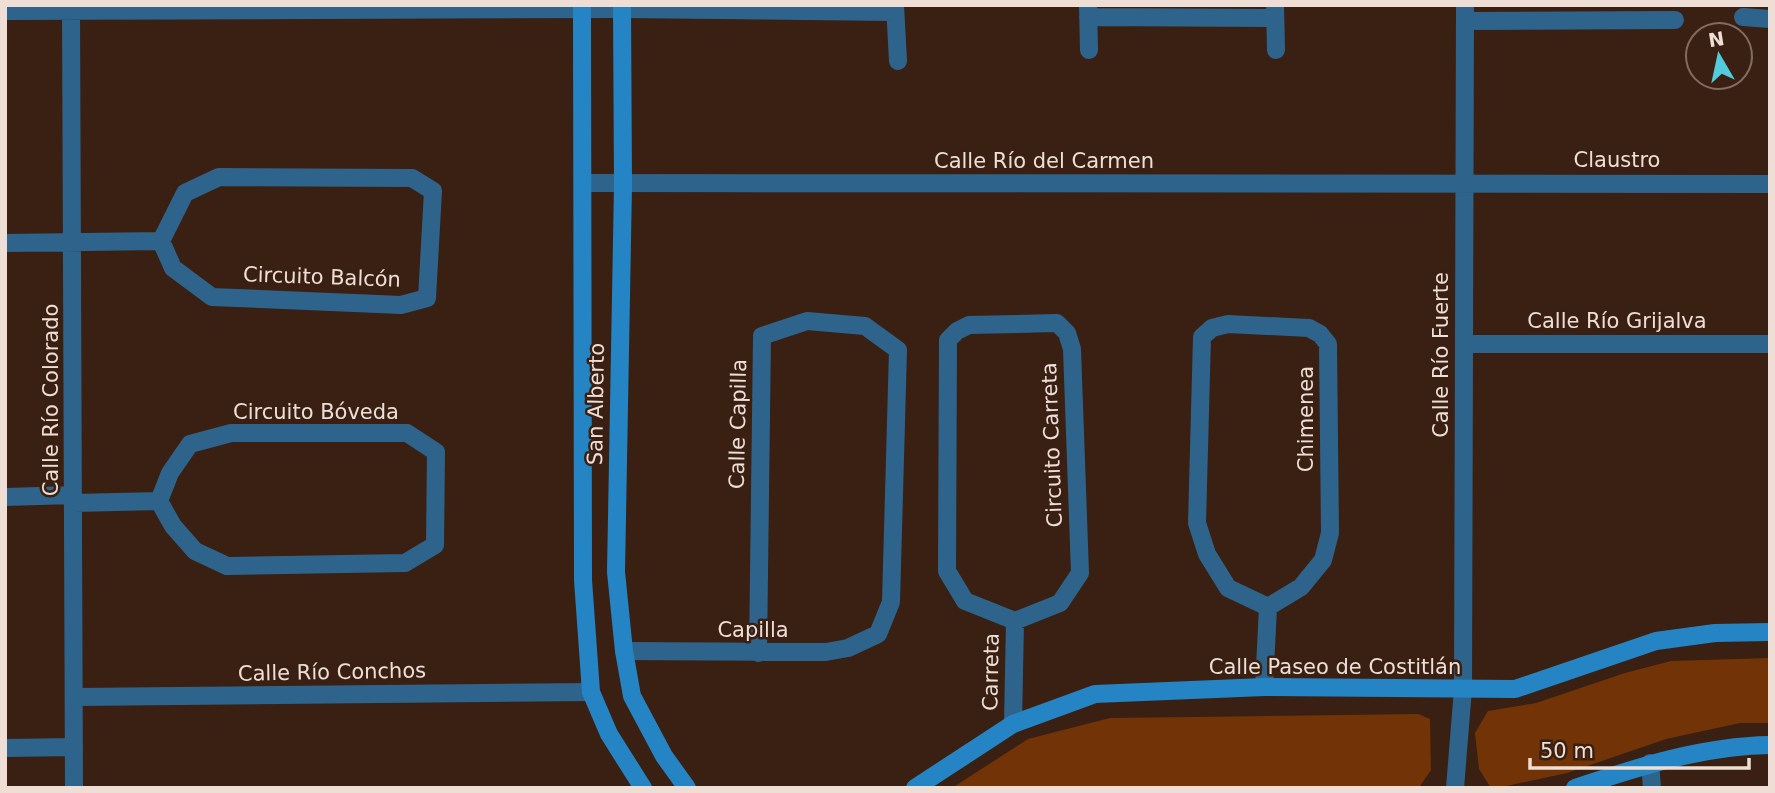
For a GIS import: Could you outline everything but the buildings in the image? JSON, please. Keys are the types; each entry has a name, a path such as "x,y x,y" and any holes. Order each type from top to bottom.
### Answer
{"street":[{"name":"San Alberto","path":"582,7 583,580 591,692 609,734 643,788"},
{"name":"San Alberto","path":"622,7 623,185 616,572 624,651 632,696 664,756 687,788"},
{"path":"5,11 72,8 895,9 898,61"},
{"name":"Calle Río Colorado","path":"72,8 75,788"},
{"path":"1089,50 1088,11 1275,12 1276,51"},
{"path":"1465,13 1600,12 1675,20"},
{"name":"Calle Río Fuerte","path":"1455,788 1463,689 1465,13"},
{"path":"1743,17 1770,19"},
{"name":"Circuito Balcón","path":"219,177 412,178 433,191 427,298 401,305 212,297 173,268 161,241 185,193 219,177"},
{"name":"Calle Río del Carmen","path":"583,183 1465,183"},
{"name":"Claustro","path":"1465,183 1770,184"},
{"path":"5,243 161,241"},
{"name":"Calle Capilla","path":"758,653 762,336 807,321 865,326 898,350 891,602 878,634"},
{"name":"Circuito Carreta","path":"1057,323 1067,333 1072,349 1080,573 1060,603 1014,621 965,601 947,571 948,340 957,331 969,326 1057,323"},
{"name":"Chimenea","path":"1228,324 1309,328 1320,334 1328,344 1330,533 1322,560 1301,586 1268,607 1228,588 1207,554 1198,523 1202,337 1212,328 1228,324"},
{"name":"Calle Río Grijalva","path":"1464,344 1770,344"},
{"name":"Circuito Bóveda","path":"231,433 407,433 436,452 435,545 405,562 227,566 195,551 173,526 159,501 170,473 190,444 231,433"},
{"path":"5,497 159,501"},
{"path":"1264,687 1268,607"},
{"name":"Carreta","path":"1013,724 1014,621"},
{"name":"Calle Paseo de Costitlán","path":"915,788 1013,724 1095,694 1264,687 1515,690 1656,641 1715,633 1770,632"},
{"name":"Capilla","path":"624,651 826,652 848,648 878,634"},
{"name":"Calle Río Conchos","path":"74,697 591,692"},
{"path":"1575,788 1650,763 1683,756 1770,746"},
{"path":"5,748 74,747"},
{"path":"1650,763 1652,788"}],"shaded area":[{"path":"1770,658 1770,723 1740,723 1666,739 1567,773 1497,788 1491,788 1479,769 1475,733 1488,711 1536,703 1625,673 1671,661"},
{"path":"1418,714 1430,719 1431,770 1420,786 952,788 1028,739 1110,718"}]}
